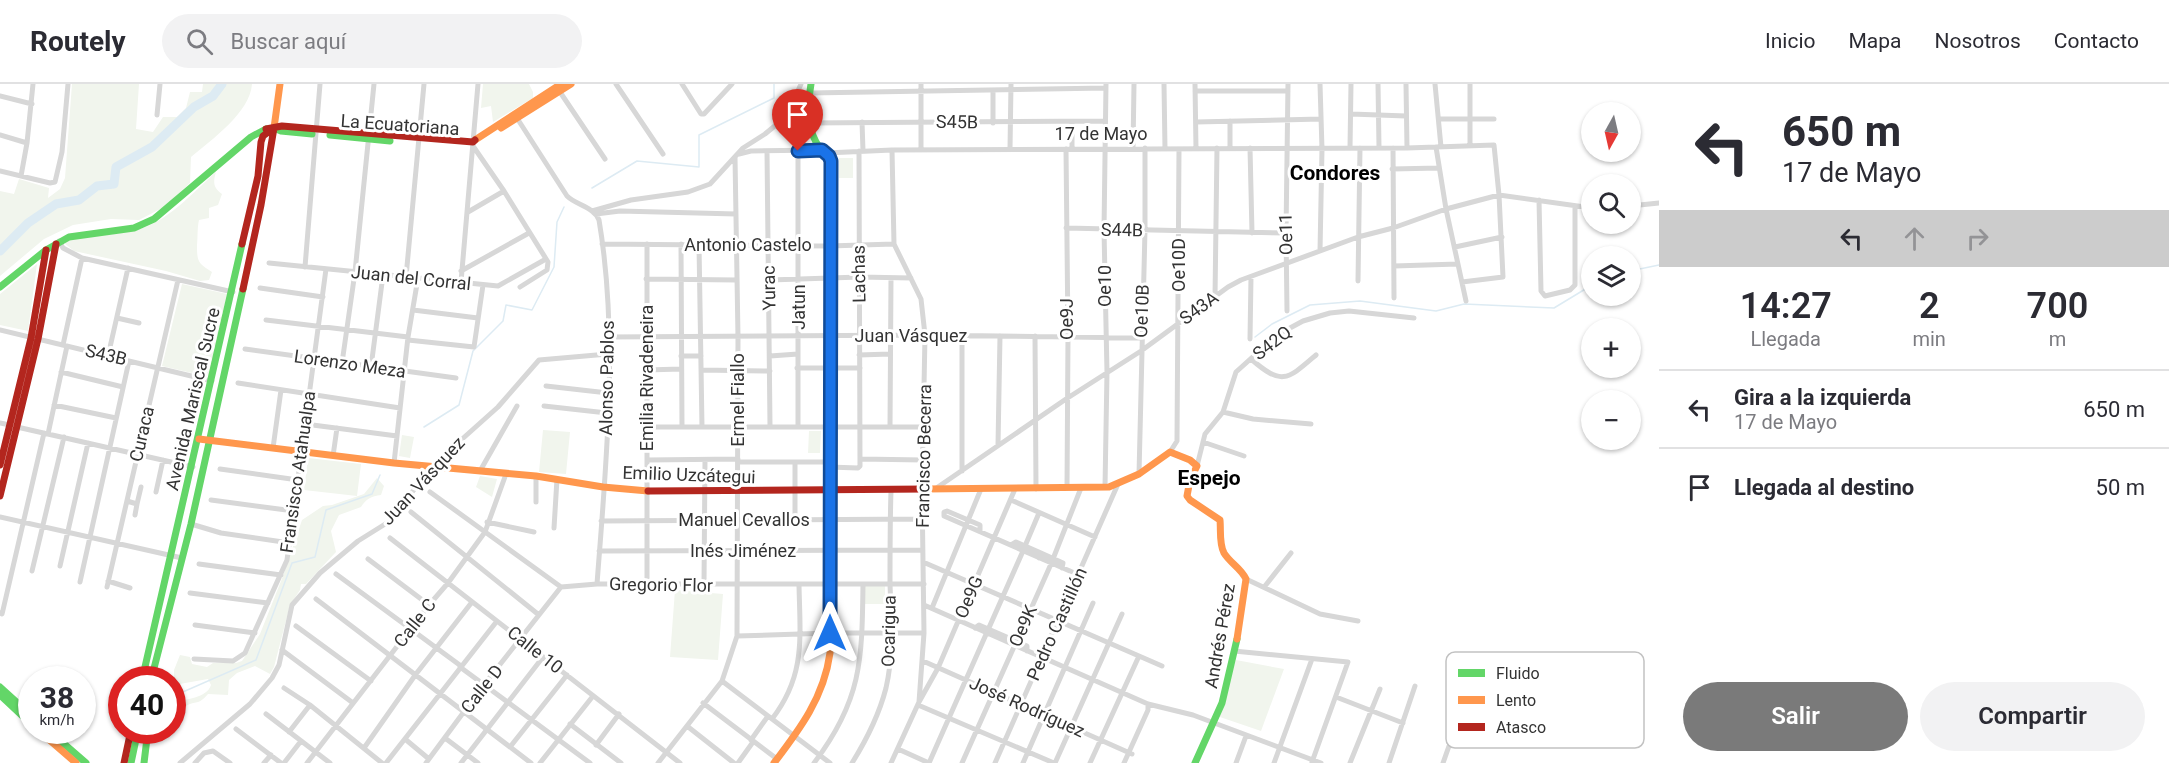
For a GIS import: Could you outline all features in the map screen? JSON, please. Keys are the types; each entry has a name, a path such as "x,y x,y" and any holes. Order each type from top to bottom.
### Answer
{"street":[{"path":"21,176 33,84"},
{"path":"0,171 54,182 62,152 68,84"},
{"path":"157,115 160,84"},
{"name":"Avenida Mariscal Sucre","path":"154,666 191,524 261,205 280,84"},
{"path":"305,267 320,84"},
{"path":"342,363 355,272 374,84"},
{"path":"406,277 424,84"},
{"path":"460,282 478,84"},
{"path":"473,144 560,88 571,84"},
{"path":"616,84 663,154"},
{"path":"682,84 701,114 704,114 732,84"},
{"path":"594,213 631,200 688,192 715,181 725,166 743,148 782,120 790,109 801,84"},
{"path":"704,703 776,761 808,718 822,689 829,660 831,161 814,139 809,123 811,84"},
{"path":"1133,149 1134,84"},
{"path":"1164,84 1164,149"},
{"path":"1195,84 1196,148"},
{"path":"1320,84 1322,148 1320,251"},
{"path":"1350,148 1351,84"},
{"path":"1378,84 1379,147"},
{"path":"1406,84 1407,148"},
{"path":"1435,84 1439,168 1466,302"},
{"path":"1470,84 1470,146"},
{"path":"810,93 921,87 993,90 1011,87 1106,86"},
{"name":"Oe10","path":"1105,488 1106,86"},
{"path":"921,87 921,150"},
{"path":"1010,149 1011,87"},
{"path":"1195,91 1288,87"},
{"name":"Oe11","path":"1287,311 1288,87"},
{"path":"560,88 605,159"},
{"path":"993,90 993,123"},
{"path":"0,96 32,104"},
{"path":"1351,114 1407,116"},
{"path":"516,116 567,196 573,202 594,213 620,211 736,214"},
{"path":"1196,122 1321,119"},
{"path":"1438,119 1494,119"},
{"name":"S45B","path":"809,123 1105,121"},
{"path":"1230,121 1230,148"},
{"name":"Lachas","path":"830,465 858,468 860,459 859,245 862,122"},
{"name":"Oe9J","path":"1066,488 1068,336 1066,228 1072,122"},
{"path":"0,287 58,242 75,235 134,228 147,223 165,212 251,137 261,131 274,128"},
{"name":"Avenida Mariscal Sucre","path":"145,666 233,292 258,176 261,142 264,136 274,128"},
{"name":"La Ecuatoriana","path":"274,128 281,131 473,144"},
{"path":"0,135 27,143"},
{"path":"473,144 549,265 547,270 520,287"},
{"name":"17 de Mayo","path":"735,157 745,152 766,151 1407,148 1494,145 1499,195"},
{"name":"Oe10B","path":"1139,474 1145,148"},
{"name":"Oe10D","path":"1170,452 1177,441 1179,148"},
{"path":"1215,297 1217,148"},
{"path":"1250,148 1252,233"},
{"path":"1358,281 1360,148"},
{"path":"1393,148 1394,298"},
{"name":"Francisco Becerra","path":"891,763 918,704 923,661 922,490 925,335 921,299 894,244 892,150"},
{"name":"Yurac","path":"766,151 770,280 770,426"},
{"name":"Jatun","path":"798,151 798,426"},
{"name":"Ermel Fiallo","path":"658,763 722,681 737,636 736,371 738,337 735,157"},
{"path":"1392,169 1439,168"},
{"path":"468,212 504,190"},
{"path":"1462,282 1503,277 1499,195 1581,207"},
{"name":"S43A","path":"933,490 1141,351 1228,287 1358,237 1499,195"},
{"path":"1539,200 1541,291 1545,296 1570,290 1575,285 1575,206"},
{"path":"1641,205 1659,203"},
{"name":"Alonso Pablos","path":"594,213 602,244 608,296 608,412 597,584"},
{"name":"S44B","path":"1066,228 1286,233"},
{"path":"461,271 529,232"},
{"path":"1455,247 1502,237"},
{"path":"58,242 63,248 82,258 233,292"},
{"path":"0,496 14,426 58,242"},
{"name":"Antonio Castelo","path":"602,244 830,246 894,244"},
{"name":"Emilia Rivadeneira","path":"647,244 647,585"},
{"path":"681,244 682,427"},
{"path":"699,245 702,427"},
{"path":"35,338 46,250"},
{"path":"1,614 54,405 82,258"},
{"name":"Juan del Corral","path":"269,263 498,286 546,259"},
{"path":"1395,266 1458,264"},
{"path":"108,356 128,268"},
{"name":"Fransisco Atahualpa","path":"194,659 233,661 245,653 281,575 290,543 326,269"},
{"path":"371,367 383,275"},
{"path":"1250,339 1251,277"},
{"path":"394,463 408,339 418,278"},
{"path":"890,427 891,278"},
{"path":"770,280 911,278"},
{"path":"646,279 737,280"},
{"name":"Curaca","path":"130,588 107,584 178,280"},
{"path":"266,320 473,348 483,285"},
{"path":"260,288 323,297"},
{"path":"413,310 478,318"},
{"name":"S42Q","path":"1197,466 1203,442 1210,426 1223,412 1236,372 1277,334 1289,327 1330,313 1349,311 1414,318"},
{"path":"117,318 139,323"},
{"name":"S43B","path":"0,331 212,381"},
{"path":"962,335 962,471"},
{"name":"Juan Vásquez","path":"608,337 962,335 1141,338"},
{"path":"998,445 1000,336"},
{"path":"1035,336 1036,489"},
{"name":"Lorenzo Meza","path":"245,349 456,378"},
{"name":"Juan Vásquez","path":"180,763 256,697 273,678 279,665 292,605 320,573 358,541 390,521 432,466 498,407 539,360 608,354"},
{"path":"770,356 798,354"},
{"path":"860,355 890,354"},
{"path":"1251,359 1273,375 1284,378 1316,355"},
{"path":"681,356 701,356"},
{"path":"80,582 129,361"},
{"path":"797,368 860,368"},
{"path":"646,370 681,369"},
{"path":"701,370 770,371"},
{"path":"61,372 123,387"},
{"path":"238,383 400,408"},
{"path":"546,386 608,393"},
{"path":"273,448 281,390"},
{"path":"54,405 116,418"},
{"path":"544,405 608,412"},
{"path":"480,471 517,406"},
{"path":"1223,412 1252,418 1311,424"},
{"path":"0,423 193,467"},
{"path":"305,424 397,436"},
{"path":"0,465 14,426"},
{"path":"646,428 924,427"},
{"path":"333,456 337,428"},
{"path":"33,571 64,437"},
{"name":"Emilio Uzcátegui","path":"200,439 394,463 536,476 648,492 705,493 1105,488 1139,474 1170,452"},
{"path":"1203,442 1244,456"},
{"path":"60,566 88,443"},
{"path":"1170,452 1190,460 1197,466"},
{"path":"860,459 923,460"},
{"path":"156,492 163,460"},
{"path":"647,460 795,462 830,465"},
{"path":"704,585 705,460"},
{"path":"795,462 795,520"},
{"name":"Andrés Pérez","path":"1195,763 1215,724 1227,684 1246,579 1244,573 1231,562 1223,551 1220,520 1191,502 1186,493 1197,466"},
{"path":"220,470 298,480"},
{"name":"Calle C","path":"307,763 448,583 485,532 506,474"},
{"path":"536,476 537,502"},
{"path":"554,528 557,479"},
{"name":"Pedro Castillón","path":"995,763 1118,484"},
{"path":"135,515 141,487"},
{"name":"Oe9K","path":"963,763 1052,561 1081,488"},
{"path":"932,608 981,489"},
{"name":"Oe9G","path":"918,704 938,668 1015,489"},
{"name":"Ocarigua","path":"852,763 866,742 882,700 889,670 892,633 891,491"},
{"path":"430,492 561,587"},
{"path":"212,500 294,511"},
{"path":"1011,500 1095,537"},
{"path":"127,501 137,504"},
{"path":"411,512 539,615"},
{"path":"898,749 929,763 1039,513"},
{"path":"0,517 182,558"},
{"name":"Manuel Cevallos","path":"601,521 922,519"},
{"path":"487,522 534,532"},
{"path":"968,523 980,531 1040,555 1079,575"},
{"path":"191,524 221,533 290,543"},
{"name":"Calle 10","path":"390,538 680,763"},
{"name":"Inés Jiménez","path":"599,551 923,550"},
{"path":"1265,586 1291,553"},
{"path":"368,559 429,605"},
{"path":"923,562 1162,666"},
{"path":"199,564 281,575"},
{"path":"336,574 586,762"},
{"path":"1246,579 1320,614 1358,621"},
{"name":"Gregorio Flor","path":"561,587 597,584 924,584"},
{"path":"814,763 836,733 849,707 855,687 862,633 863,584"},
{"path":"687,726 736,763 770,717 782,705 794,681 798,666 800,634 799,585"},
{"name":"Calle D","path":"427,762 561,587"},
{"path":"190,593 268,603"},
{"path":"316,599 531,763"},
{"path":"364,748 416,674 472,602"},
{"path":"1023,763 1093,603"},
{"path":"924,605 1148,704 1187,713 1320,763"},
{"path":"918,704 1054,763 1122,614"},
{"path":"284,688 310,705 383,763 405,739 497,621"},
{"path":"195,625 255,633"},
{"path":"296,626 371,681"},
{"path":"737,636 924,633"},
{"path":"282,650 352,703"},
{"path":"1234,651 1348,662 1312,761"},
{"path":"1090,763 1139,656"},
{"path":"461,763 543,657"},
{"path":"1274,763 1312,659"},
{"name":"José Rodríguez","path":"923,661 1130,753"},
{"path":"510,747 567,675"},
{"path":"722,681 830,763"},
{"path":"1389,763 1415,686"},
{"path":"0,687 18,703"},
{"path":"1350,763 1380,689"},
{"path":"0,695 18,712"},
{"path":"540,763 593,696"},
{"path":"1336,697 1403,723"},
{"path":"1124,763 1148,710 1148,704"},
{"path":"289,732 310,705"},
{"path":"266,714 330,763"},
{"path":"596,745 619,714"},
{"path":"570,724 621,763"},
{"path":"236,729 282,763 301,741"},
{"path":"1236,763 1246,736"},
{"path":"445,738 478,763"},
{"path":"405,739 427,762"},
{"path":"54,744 76,763"},
{"path":"64,744 86,763"},
{"path":"124,763 131,744"},
{"path":"131,744 131,763"},
{"path":"144,763 146,744"},
{"path":"1443,763 1448,748"},
{"path":"195,763 209,751 216,752 230,763"},
{"path":"264,763 271,755"}],"shaded area":[{"path":"72,84 139,84 136,129 153,132 163,117 177,117 186,108 190,92 202,92 203,84 252,84 250,95 237,115 219,134 191,157 190,183 164,207 139,220 111,219 73,225 44,239 0,276 0,191 14,194 19,179 49,188 48,198 60,189 65,178"},
{"path":"483,84 529,84 533,98 493,122 491,106 481,108"},
{"path":"839,158 853,158 853,178 839,178"},
{"path":"216,172 214,184 222,194 218,205 209,208 209,218 199,220 198,229 198,259 212,272 209,280 200,281 166,271 74,251 64,243 70,239 136,230 158,221 179,206"},
{"path":"37,264 28,331 0,325 0,294"},
{"path":"182,284 227,294 209,377 162,366"},
{"path":"543,430 570,432 566,474 539,472"},
{"path":"809,431 821,431 820,453 808,453"},
{"path":"402,435 414,437 410,458 399,456"},
{"path":"308,458 361,464 357,496 304,490"},
{"path":"480,476 497,479 492,497 476,487"},
{"path":"377,478 384,486 381,495 369,498 361,507 339,515 331,531 336,552 306,584 301,584 300,590 290,605 274,667 270,674 255,666 237,673 229,680 228,695 208,694 205,698 186,706 186,699 200,696 211,685 208,679 186,683 186,666 176,666 180,655 190,657 192,664 207,667 213,663 242,661 260,634 302,520 323,506 364,494"},
{"path":"861,586 885,586 885,604 861,604"},
{"path":"675,590 723,594 718,660 670,657"},
{"path":"1236,660 1284,669 1261,731 1217,716"}],"waterway":[{"path":"0,251 28,223 56,204 79,200 97,186 114,184 116,167 152,147 194,107 213,96 222,84"},
{"path":"592,188 637,161 699,167 699,135 774,98 774,84"},
{"path":"424,427 459,405 473,351 503,321 506,305 532,310 554,267 557,222 564,207"},
{"path":"1641,269 1659,265"},
{"path":"1255,337 1272,324 1310,305 1360,301 1436,311 1464,304 1554,308 1581,292"},
{"path":"186,691 256,660 292,563 315,557 326,510 372,494 380,475"}],"traffic: fast":[{"path":"811,84 809,121 816,142 831,161 830,424"},
{"path":"274,128 281,131 312,134"},
{"path":"0,287 46,250 69,237 134,228 154,219 251,137 266,129"},
{"path":"330,135 390,141"},
{"path":"145,666 242,244"},
{"path":"155,666 191,524 243,289"},
{"path":"1195,763 1222,703 1237,639"},
{"path":"0,687 18,703"},
{"path":"0,695 18,712"},
{"path":"64,744 86,763"},
{"path":"131,763 135,744"},
{"path":"144,763 146,744"}],"traffic: slow":[{"path":"274,128 280,84"},
{"path":"475,140 561,84"},
{"path":"501,128 571,84"},
{"path":"774,763 810,712 822,684 830,653 830,424"},
{"path":"199,439 394,463 536,476 603,487 648,491"},
{"path":"926,489 1109,487 1139,474 1170,452 1190,460 1197,466 1190,480 1187,496 1220,520 1222,549 1226,557 1246,579 1237,639"},
{"path":"54,744 76,763"}],"traffic: jam":[{"path":"266,129 282,126 473,142 475,140"},
{"path":"242,244 258,176 261,142 263,136 274,128"},
{"path":"243,289 274,128"},
{"path":"0,496 38,339 56,244"},
{"path":"0,465 31,338 46,250"},
{"path":"648,491 926,489"},
{"path":"124,763 128,744"}],"district":[{"name":"Condores","path":"1335,173"},
{"name":"Espejo","path":"1209,478"}],"route":[{"path":"798,151 822,150 831,161 830,633"}]}
